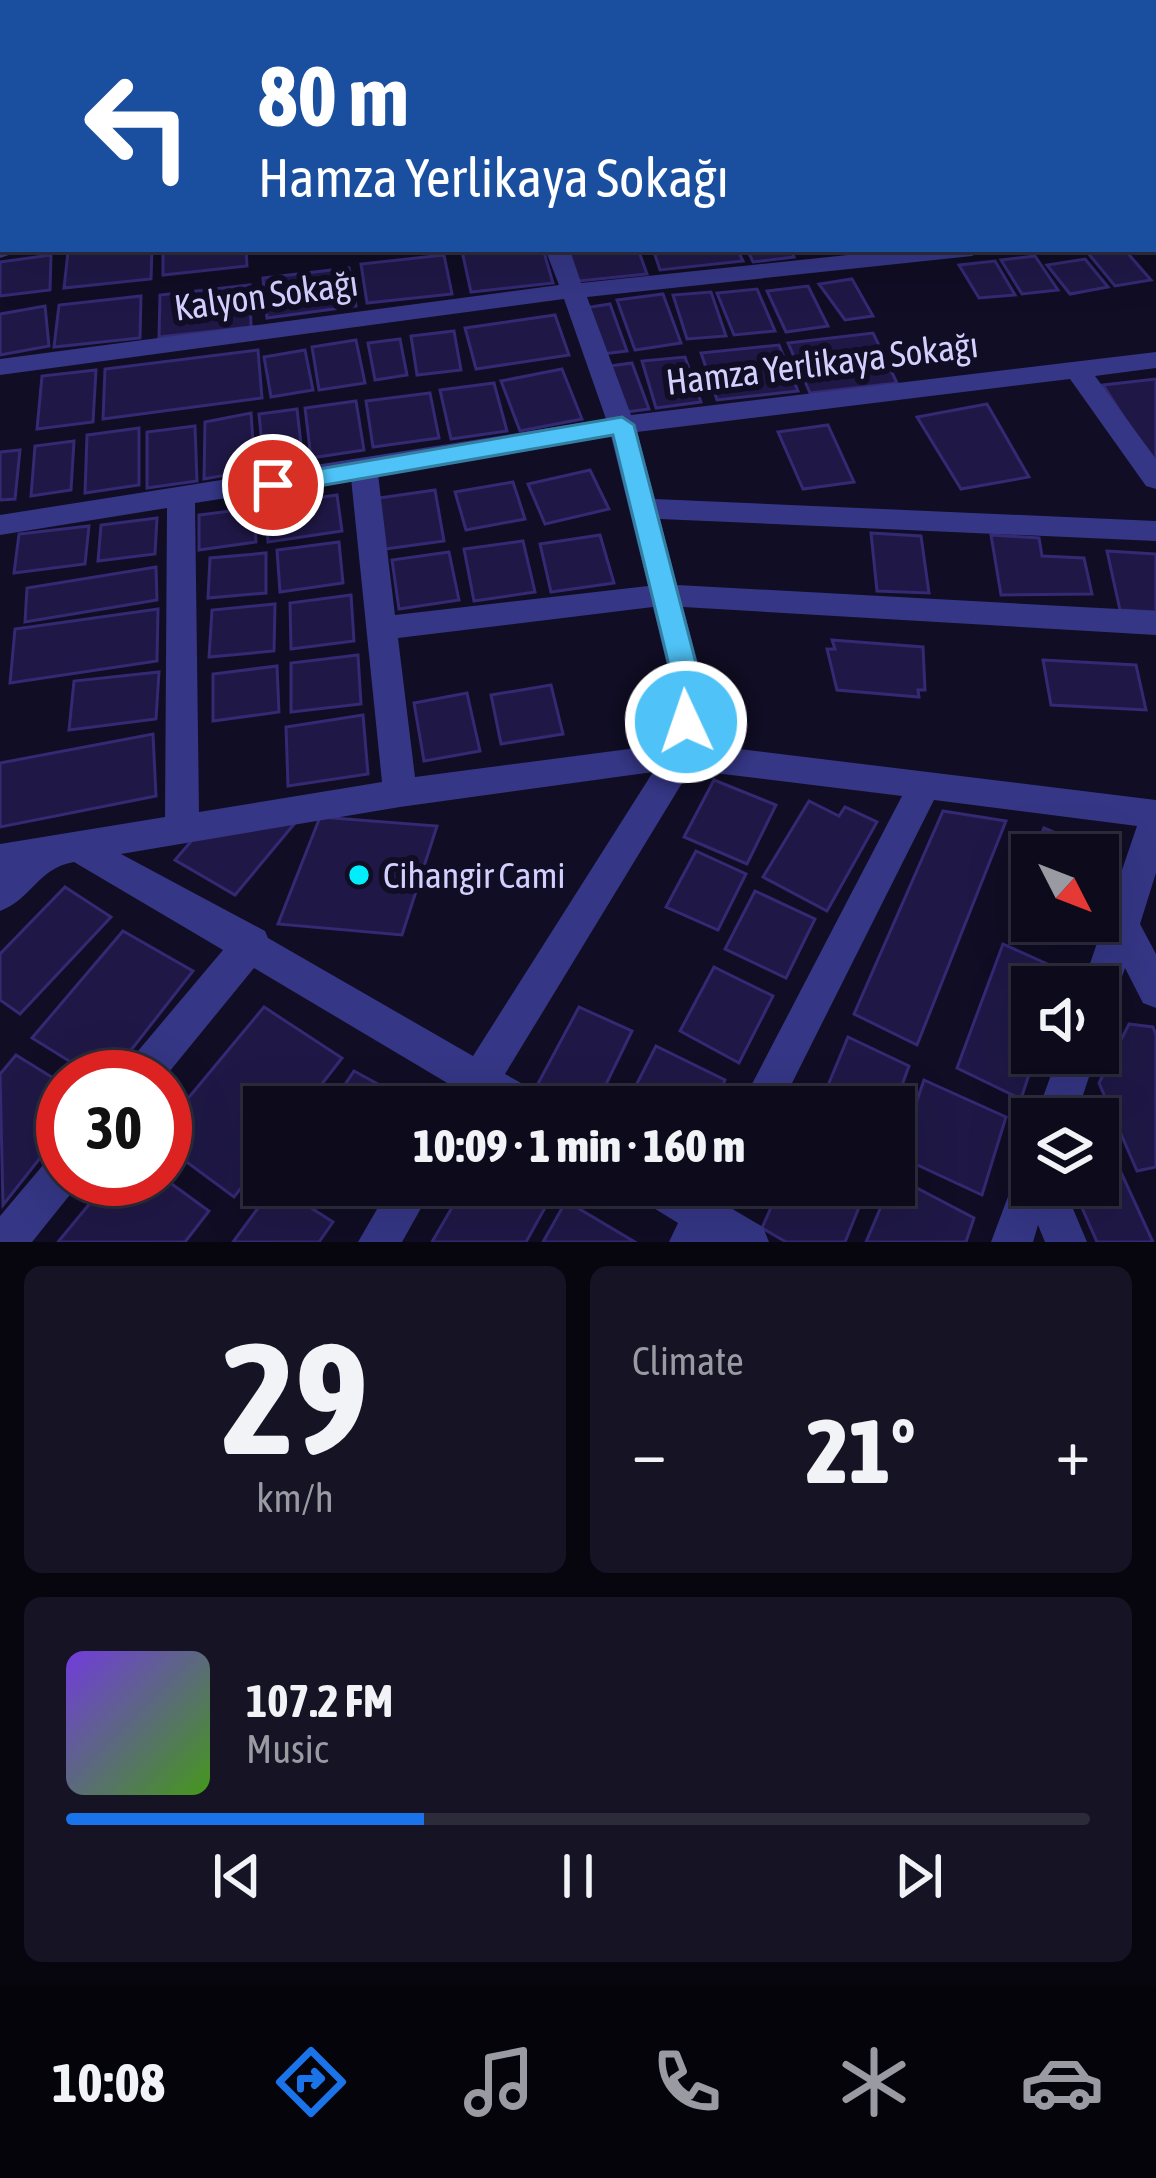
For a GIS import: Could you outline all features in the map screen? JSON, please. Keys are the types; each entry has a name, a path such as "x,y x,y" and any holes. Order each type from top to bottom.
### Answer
{"street":[{"path":"475,1086 682,754 689,690 622,425 558,252"},
{"name":"Kalyon Sokağı","path":"0,367 572,291 943,252"},
{"name":"Hamza Yerlikaya Sokağı","path":"0,525 364,471 622,425 1156,360"},
{"path":"1076,367 1156,479"},
{"path":"364,471 378,629 400,793"},
{"path":"182,500 182,828"},
{"path":"640,508 1156,532"},
{"path":"378,629 664,595 1156,623"},
{"path":"0,859 400,793 682,754 1156,817 1108,966"},
{"path":"770,1086 925,785"},
{"path":"81,848 252,943 461,1086"},
{"path":"0,895 44,852"},
{"path":"1122,926 1156,991"},
{"path":"164,1050 252,943"},
{"path":"5,1242 36,1205"},
{"path":"379,1242 401,1206"},
{"path":"1012,1242 1024,1206"},
{"path":"1051,1206 1066,1242"},
{"path":"704,1214 748,1242"}],"building":[{"path":"68,252 152,252 151,279 64,288"},
{"path":"163,252 246,252 247,266 163,275"},
{"path":"462,252 544,252 553,283 471,292"},
{"path":"569,252 639,252 647,274 579,281"},
{"path":"654,252 738,252 743,261 660,270"},
{"path":"748,252 792,252 794,257 753,262"},
{"path":"1127,252 1151,280 1115,286 1088,253"},
{"path":"51,255 50,290 0,296 0,262"},
{"path":"444,255 452,294 367,303 361,264"},
{"path":"1035,256 1058,290 1022,294 1001,260"},
{"path":"1085,259 1108,287 1070,294 1047,265"},
{"path":"995,261 1015,295 979,298 959,265"},
{"path":"349,268 356,306 267,318 263,278"},
{"path":"852,279 873,316 845,320 819,284"},
{"path":"250,285 251,327 159,337 160,295"},
{"path":"808,286 828,326 786,332 767,291"},
{"path":"757,289 775,331 734,335 717,293"},
{"path":"711,292 726,336 687,339 673,295"},
{"path":"663,294 681,343 635,350 617,300"},
{"path":"141,296 140,338 54,347 59,305"},
{"path":"610,304 627,351 594,355 578,309"},
{"path":"45,306 49,346 0,355 0,314"},
{"path":"555,315 569,355 476,369 465,328"},
{"path":"454,331 461,370 417,375 411,336"},
{"path":"873,333 897,383 810,393 788,343"},
{"path":"400,339 407,375 375,380 368,343"},
{"path":"356,340 365,383 319,390 312,347"},
{"path":"779,345 798,391 717,400 701,353"},
{"path":"258,350 262,398 103,419 105,369"},
{"path":"305,350 313,390 271,397 264,357"},
{"path":"685,357 701,402 656,408 642,361"},
{"path":"632,363 649,409 626,412 610,366"},
{"path":"562,369 582,419 520,431 501,381"},
{"path":"96,370 93,422 37,429 42,376"},
{"path":"1156,379 1156,467 1103,385"},
{"path":"494,383 507,431 451,439 440,390"},
{"path":"430,393 439,438 373,447 366,401"},
{"path":"356,401 364,450 311,458 305,408"},
{"path":"987,404 1029,477 961,489 917,417"},
{"path":"297,409 303,461 264,466 259,414"},
{"path":"251,413 255,470 204,479 205,422"},
{"path":"828,425 854,482 803,489 778,432"},
{"path":"195,426 197,481 147,488 147,432"},
{"path":"139,428 139,485 85,493 87,435"},
{"path":"74,441 71,490 31,496 35,446"},
{"path":"20,450 15,499 0,500 0,452"},
{"path":"590,470 609,509 545,524 528,484"},
{"path":"513,482 525,519 466,530 455,492"},
{"path":"435,490 444,541 385,549 379,498"},
{"path":"337,495 342,531 268,542 265,505"},
{"path":"254,508 256,542 199,550 199,515"},
{"path":"157,518 155,554 98,561 101,525"},
{"path":"89,526 85,564 14,573 19,534"},
{"path":"871,533 921,536 929,593 877,591"},
{"path":"600,535 614,583 551,592 540,544"},
{"path":"991,535 1039,538 1042,556 1084,558 1092,594 1001,595"},
{"path":"523,541 535,592 474,601 464,549"},
{"path":"339,542 343,583 280,592 277,550"},
{"path":"1107,551 1156,554 1156,612 1120,610"},
{"path":"449,552 459,600 399,609 392,560"},
{"path":"266,553 266,593 208,598 210,558"},
{"path":"156,567 157,600 25,622 27,588"},
{"path":"351,595 354,641 291,649 290,603"},
{"path":"275,604 274,651 209,657 212,610"},
{"path":"158,609 157,661 10,683 15,629"},
{"path":"832,640 923,647 925,690 918,690 919,697 837,690 827,649 835,649"},
{"path":"358,655 361,704 291,712 291,663"},
{"path":"1043,660 1136,665 1146,710 1051,705"},
{"path":"277,666 279,712 213,721 213,674"},
{"path":"159,672 156,719 69,730 74,681"},
{"path":"551,685 563,734 501,744 491,695"},
{"path":"467,693 480,751 424,761 414,703"},
{"path":"363,715 368,774 288,786 286,727"},
{"path":"153,734 156,796 0,827 0,763"},
{"path":"714,780 776,805 747,864 684,837"},
{"path":"809,801 839,816 845,807 877,822 827,911 763,877"},
{"path":"943,811 1006,821 917,1045 854,1014"},
{"name":"Cihangir Cami","path":"320,817 437,826 402,935 278,924"},
{"path":"295,823 235,895 175,860 194,838"},
{"path":"696,851 746,874 718,930 666,907"},
{"path":"65,887 111,917 20,1014 0,1000 0,954"},
{"path":"755,891 815,919 786,978 725,949"},
{"path":"123,931 193,971 131,1050 51,1050 32,1038"},
{"path":"1003,944 1052,966 1011,966 1011,1074 1029,1074 1021,1098 957,1068"},
{"path":"714,967 773,996 739,1063 680,1031"},
{"path":"264,1007 342,1058 320,1086 243,1086 243,1186 234,1197 192,1166 192,1094"},
{"path":"579,1007 632,1031 605,1086 537,1086"},
{"path":"1129,1024 1153,1027 1156,1035 1156,1167 1137,1171 1119,1129 1119,1098 1105,1098 1099,1083 1104,1074 1119,1074 1119,1044"},
{"path":"848,1037 909,1066 902,1086 828,1086"},
{"path":"656,1046 725,1080 722,1086 636,1086"},
{"path":"16,1055 36,1067 36,1163 3,1205 0,1074"},
{"path":"354,1071 382,1086 344,1086"},
{"path":"924,1080 1006,1117 982,1195 915,1164 915,1106"},
{"path":"1119,1168 1153,1242 1097,1242 1081,1206 1119,1206"},
{"path":"915,1187 974,1218 966,1242 866,1242 881,1206 915,1206"},
{"path":"192,1199 209,1211 185,1242 58,1242 88,1206 192,1206"},
{"path":"260,1206 308,1206 333,1222 319,1242 233,1242"},
{"path":"453,1206 546,1206 526,1242 432,1242"},
{"path":"563,1206 574,1206 635,1242 543,1242"},
{"path":"772,1206 860,1206 845,1242 786,1242 762,1228"}],"place":[{"name":"Cihangir Cami","path":"359,875"}],"route":[{"path":"273,485 622,425 689,690 686,722"}]}
